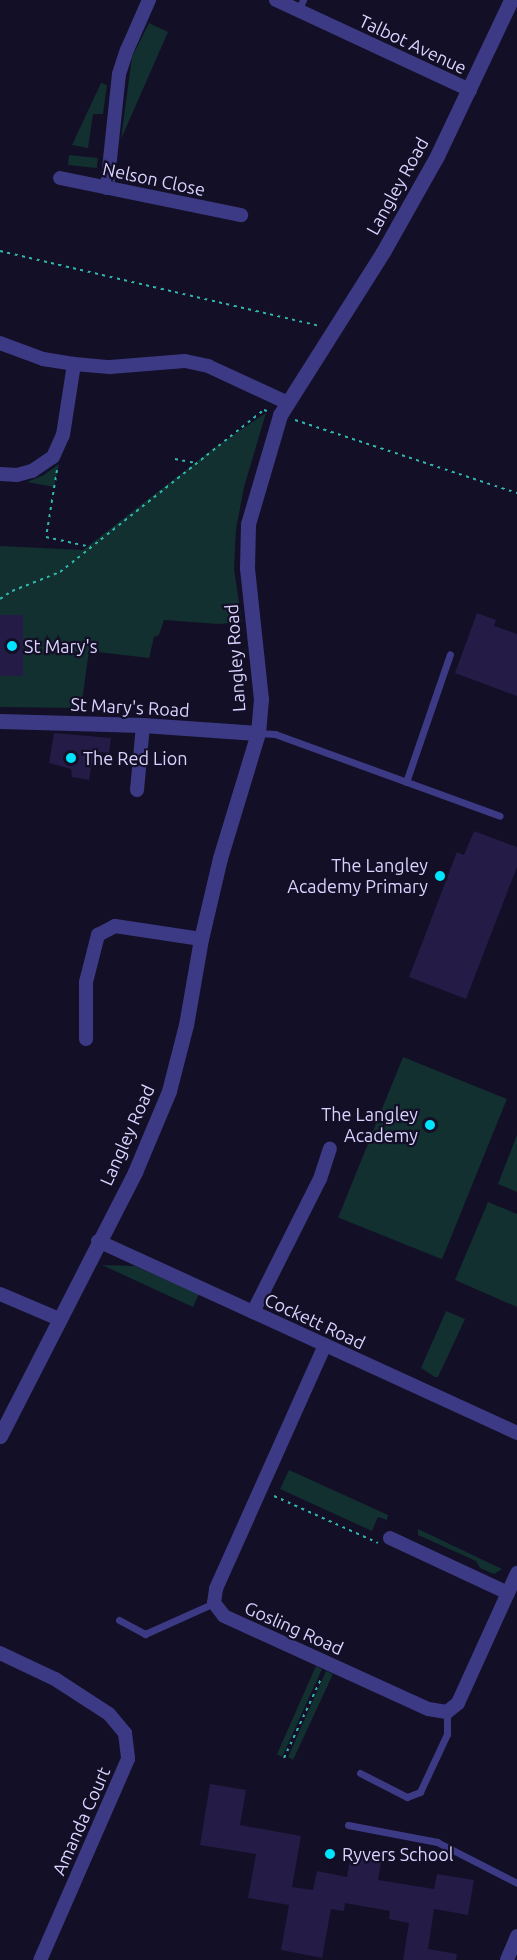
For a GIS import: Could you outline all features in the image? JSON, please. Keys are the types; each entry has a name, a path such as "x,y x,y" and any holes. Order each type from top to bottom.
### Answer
{"street":[{"path":"107,188 119,74 149,0"},
{"name":"Talbot Avenue","path":"276,0 301,5 470,90"},
{"name":"Langley Road","path":"0,1436 135,1172 169,1091 186,1025 201,939 219,858 258,733 261,699 247,568 248,524 283,408 383,252 470,90 511,0"},
{"name":"Nelson Close","path":"60,178 241,215"},
{"path":"0,343 43,359 74,364 110,367 186,361 208,366 283,408"},
{"path":"0,474 16,475 32,471 53,457 63,435 74,364"},
{"name":"St Mary's Road","path":"0,721 143,725 258,733"},
{"path":"137,790 143,725"},
{"path":"86,1039 86,982 98,935 115,926 201,939"},
{"path":"253,1312 320,1179 330,1149"},
{"name":"Cockett Road","path":"98,1241 517,1433"},
{"path":"0,1294 59,1319"},
{"path":"214,1603 216,1589 325,1345"},
{"path":"390,1538 508,1593"},
{"path":"447,1712 458,1703 517,1573"},
{"name":"Gosling Road","path":"214,1603 224,1616 428,1709 447,1712"},
{"name":"Amanda Court","path":"0,1653 55,1679 109,1714 125,1733 128,1759 40,1960"},
{"path":"507,1960 517,1938"}],"lane":[{"path":"406,782 450,654"},
{"path":"258,733 275,734 500,816"},
{"path":"119,1620 145,1634 214,1603"},
{"path":"360,1773 407,1797 420,1792 447,1734 447,1712"},
{"path":"348,1825 437,1842 517,1883"}],"path":[{"path":"0,251 334,329"},
{"path":"0,600 12,591 60,572 264,410 283,408 517,494"},
{"path":"53,457 58,464 46,537 91,548"},
{"path":"175,459 196,464"},
{"path":"260,1490 378,1543 390,1538"},
{"path":"284,1758 328,1664"}],"green space":[{"path":"149,23 168,32 121,139 132,57"},
{"path":"101,83 107,85 103,114 93,114 88,148 72,145"},
{"path":"69,155 98,158 97,168 68,165"},
{"path":"266,413 244,487 236,529 234,569 242,622 219,624 164,620 159,635 154,637 149,658 89,651 81,708 0,707 0,546 83,550 214,448"},
{"path":"59,464 54,487 27,482 44,475"},
{"path":"403,1057 507,1099 442,1259 338,1217"},
{"path":"517,1135 517,1192 498,1184"},
{"path":"488,1202 517,1214 517,1307 455,1280"},
{"path":"102,1265 135,1266 199,1294 193,1307"},
{"path":"446,1311 465,1319 438,1377 435,1377 421,1368"},
{"path":"289,1470 388,1515 387,1520 378,1517 372,1531 280,1489"},
{"path":"418,1529 502,1569 494,1574 480,1568 476,1561 418,1535"},
{"path":"316,1666 322,1669 282,1757 277,1754"},
{"path":"326,1671 333,1674 293,1760 288,1757"}],"building":[{"path":"477,613 496,620 494,626 517,634 517,696 455,673"},
{"name":"St Mary's","path":"0,615 23,615 23,676 0,676"},
{"name":"The Red Lion","path":"54,733 111,738 109,753 94,751 89,780 72,777 71,769 49,763"},
{"path":"474,831 517,847 517,867 466,999 409,977 457,852 464,855"},
{"path":"210,1784 246,1790 240,1825 301,1836 292,1887 313,1890 317,1871 347,1877 351,1852 382,1857 378,1880 434,1889 437,1874 474,1880 468,1915 434,1909 428,1949 457,1954 456,1960 403,1960 409,1923 389,1919 390,1911 345,1903 344,1911 331,1909 322,1958 281,1950 289,1905 248,1898 256,1854 200,1845"}],"place":[{"name":"St Mary's","path":"12,646"},
{"name":"The Red Lion","path":"71,758"},
{"name":"The Langley Academy Primary","path":"440,876"},
{"name":"The Langley Academy","path":"430,1125"},
{"name":"Ryvers School","path":"330,1854"}]}
